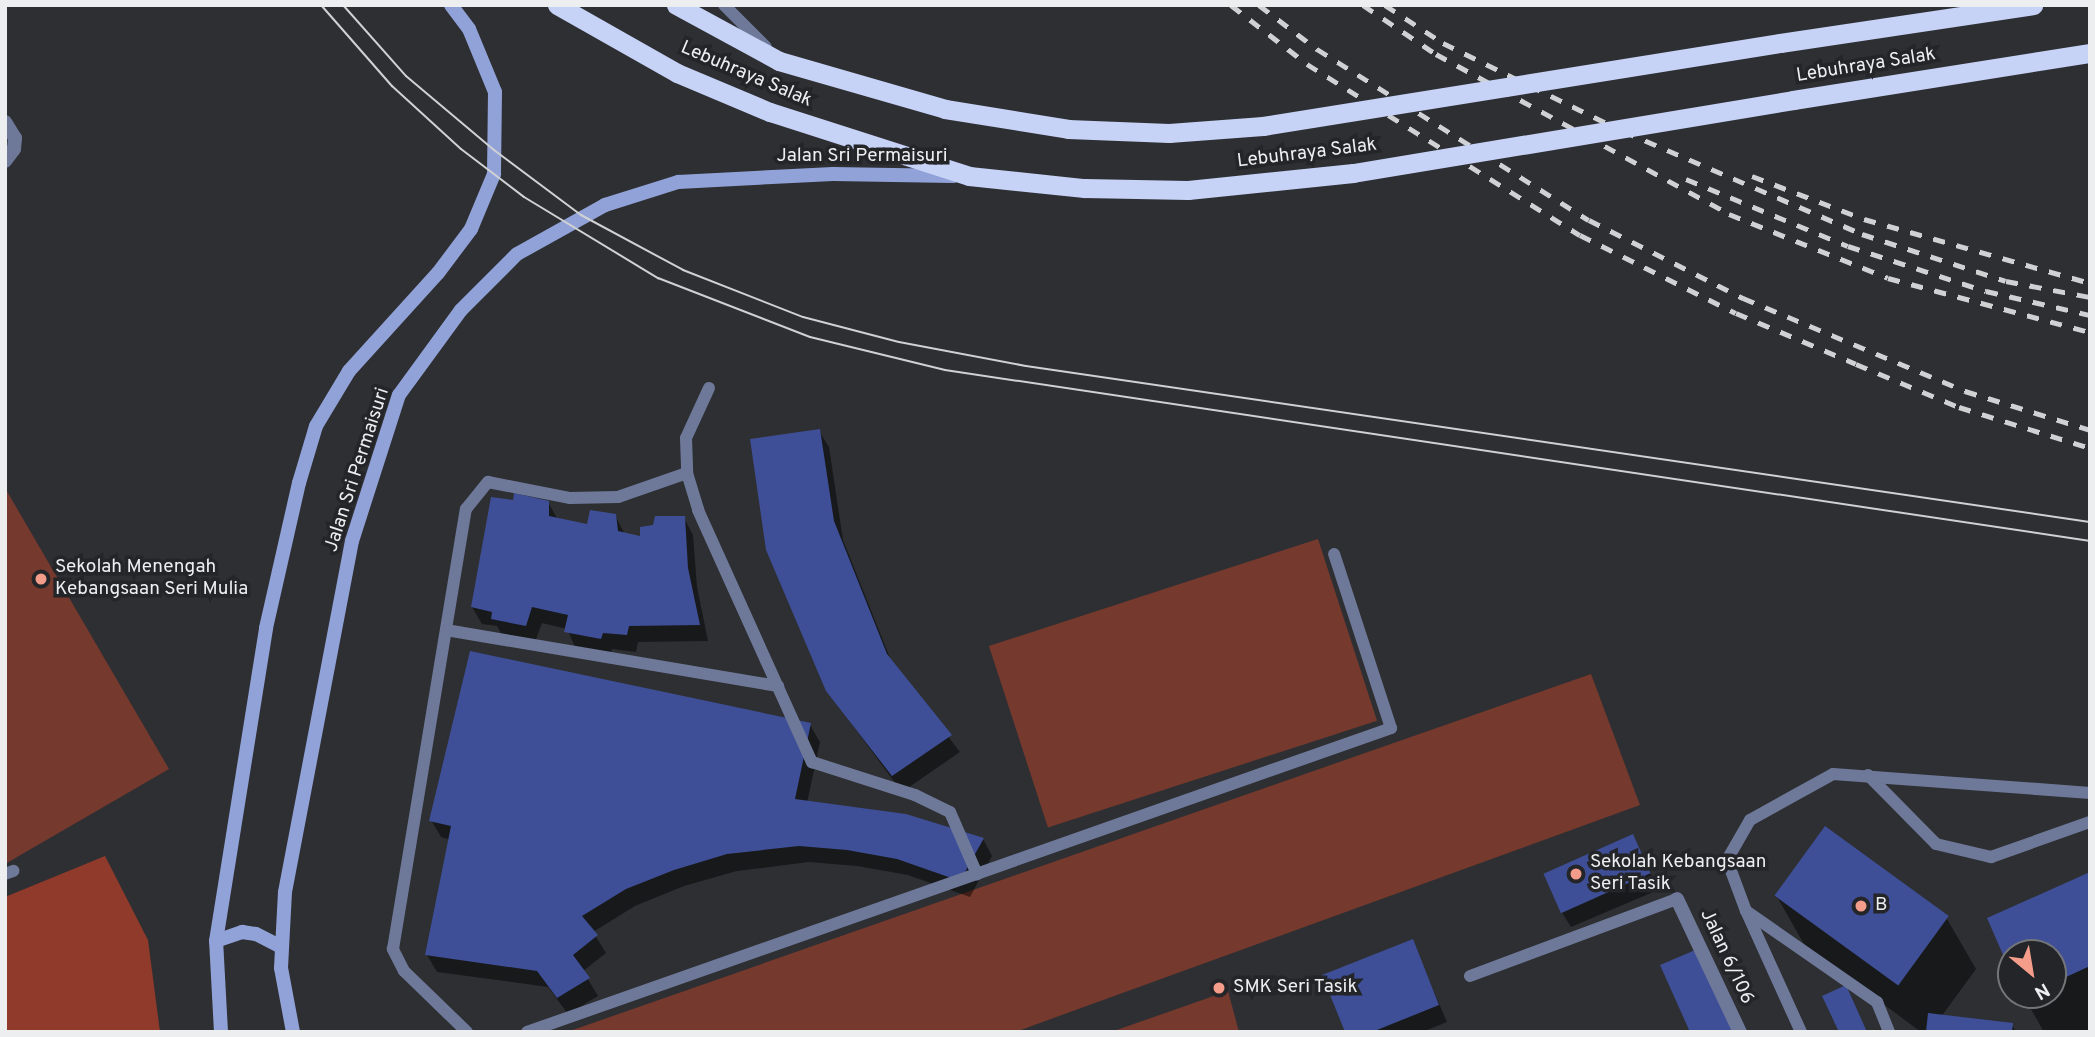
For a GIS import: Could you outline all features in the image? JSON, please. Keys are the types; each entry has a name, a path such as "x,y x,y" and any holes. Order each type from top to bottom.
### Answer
{"highway":[{"name":"Lebuhraya Salak","path":"558,5 677,73 770,112 969,176 1084,188 1188,190 1353,173 2090,53"},
{"name":"Lebuhraya Salak","path":"676,5 779,61 945,109 1068,129 1169,133 1263,126 2033,5"}],"main road":[{"name":"Jalan Sri Permaisuri","path":"221,1032 216,941 266,628 299,483 316,426 349,371 439,273 471,229 494,174 495,92 469,29 451,5"},
{"name":"Jalan Sri Permaisuri","path":"293,1032 281,968 285,892 352,541 399,395 461,310 517,254 605,205 678,182 833,174 969,176"},
{"path":"216,941 249,933 281,947"}],"street":[{"path":"5,121 15,138 9,155"},
{"name":"Jalan 6/106","path":"1677,899 1740,1032"}],"lane":[{"path":"724,5 779,61"},
{"path":"709,388 686,438 687,473 698,509 812,762 915,795 950,812 976,874"},
{"path":"467,1032 404,971 393,949 466,509 488,482 570,498 618,497 687,473"},
{"path":"527,1032 1391,728 1334,554"},
{"path":"446,630 778,686"},
{"path":"1801,1032 1746,911 1727,860 1750,820 1833,774 2090,793"},
{"path":"1868,775 1936,844 1991,857 2090,822"},
{"path":"1470,976 1677,899"},
{"path":"1746,911 1877,1002 1889,1032"}],"shaded area":[{"name":"Sekolah Menengah Kebangsaan Seri Mulia","path":"5,488 169,769 5,864"},
{"path":"1318,539 1377,721 1048,828 989,646"},
{"path":"1591,674 1640,805 1015,1032 567,1032"},
{"path":"105,856 148,940 160,1032 5,1032 5,897"},
{"path":"1228,991 1239,1032 1111,1032"}],"building":[{"path":"820,429 834,521 887,654 952,735 892,776 826,691 766,550 750,439"},
{"path":"514,493 549,501 549,516 587,524 590,510 616,514 618,531 640,536 640,527 653,525 655,516 685,516 688,568 700,625 629,626 627,635 603,633 601,639 564,632 568,615 532,607 526,626 491,619 492,612 471,607 491,497 513,500"},
{"path":"470,651 811,723 795,799 906,814 984,838 960,881 897,859 847,850 799,846 727,854 674,870 626,889 582,916 598,935 573,955 590,978 557,998 537,971 425,955 451,826 429,821"},
{"name":"B","path":"1825,826 1949,916 1898,986 1774,896"},
{"path":"1633,834 1650,873 1561,913 1543,874"},
{"path":"2090,872 2090,966 2067,977 2067,939 1997,941 1987,918"},
{"path":"1413,939 1439,1005 1372,1032 1345,1032 1322,975"},
{"path":"1700,948 1737,1032 1690,1032 1660,965"},
{"path":"1846,985 1867,1032 1839,1032 1822,996"},
{"path":"1928,1013 2013,1023 2012,1032 1926,1032"}],"tram line":[{"path":"321,5 392,86 461,149 524,197 658,278 810,337 945,370 2090,541"},
{"path":"343,5 406,76 494,150 581,215 683,270 803,317 899,342 1026,366 2090,522"}],"railway":[{"path":"1231,5 1307,64 1580,235 1736,313 1856,364 1959,407 2090,448"},
{"path":"1259,5 1317,49 1589,220 1743,298 1965,391 2090,430"},
{"path":"1363,5 1436,54 1729,214 1888,278 2090,332"},
{"path":"1385,5 1443,43 1623,131 1862,234 2006,281 2090,297"},
{"path":"1752,176 1864,219 2090,283"},
{"path":"1686,179 1848,246 1986,291 2090,315"}],"place":[{"name":"Sekolah Menengah Kebangsaan Seri Mulia","path":"41,579"},
{"name":"Sekolah Kebangsaan Seri Tasik","path":"1576,874"},
{"name":"B","path":"1861,906"},
{"name":"SMK Seri Tasik","path":"1219,988"}]}
